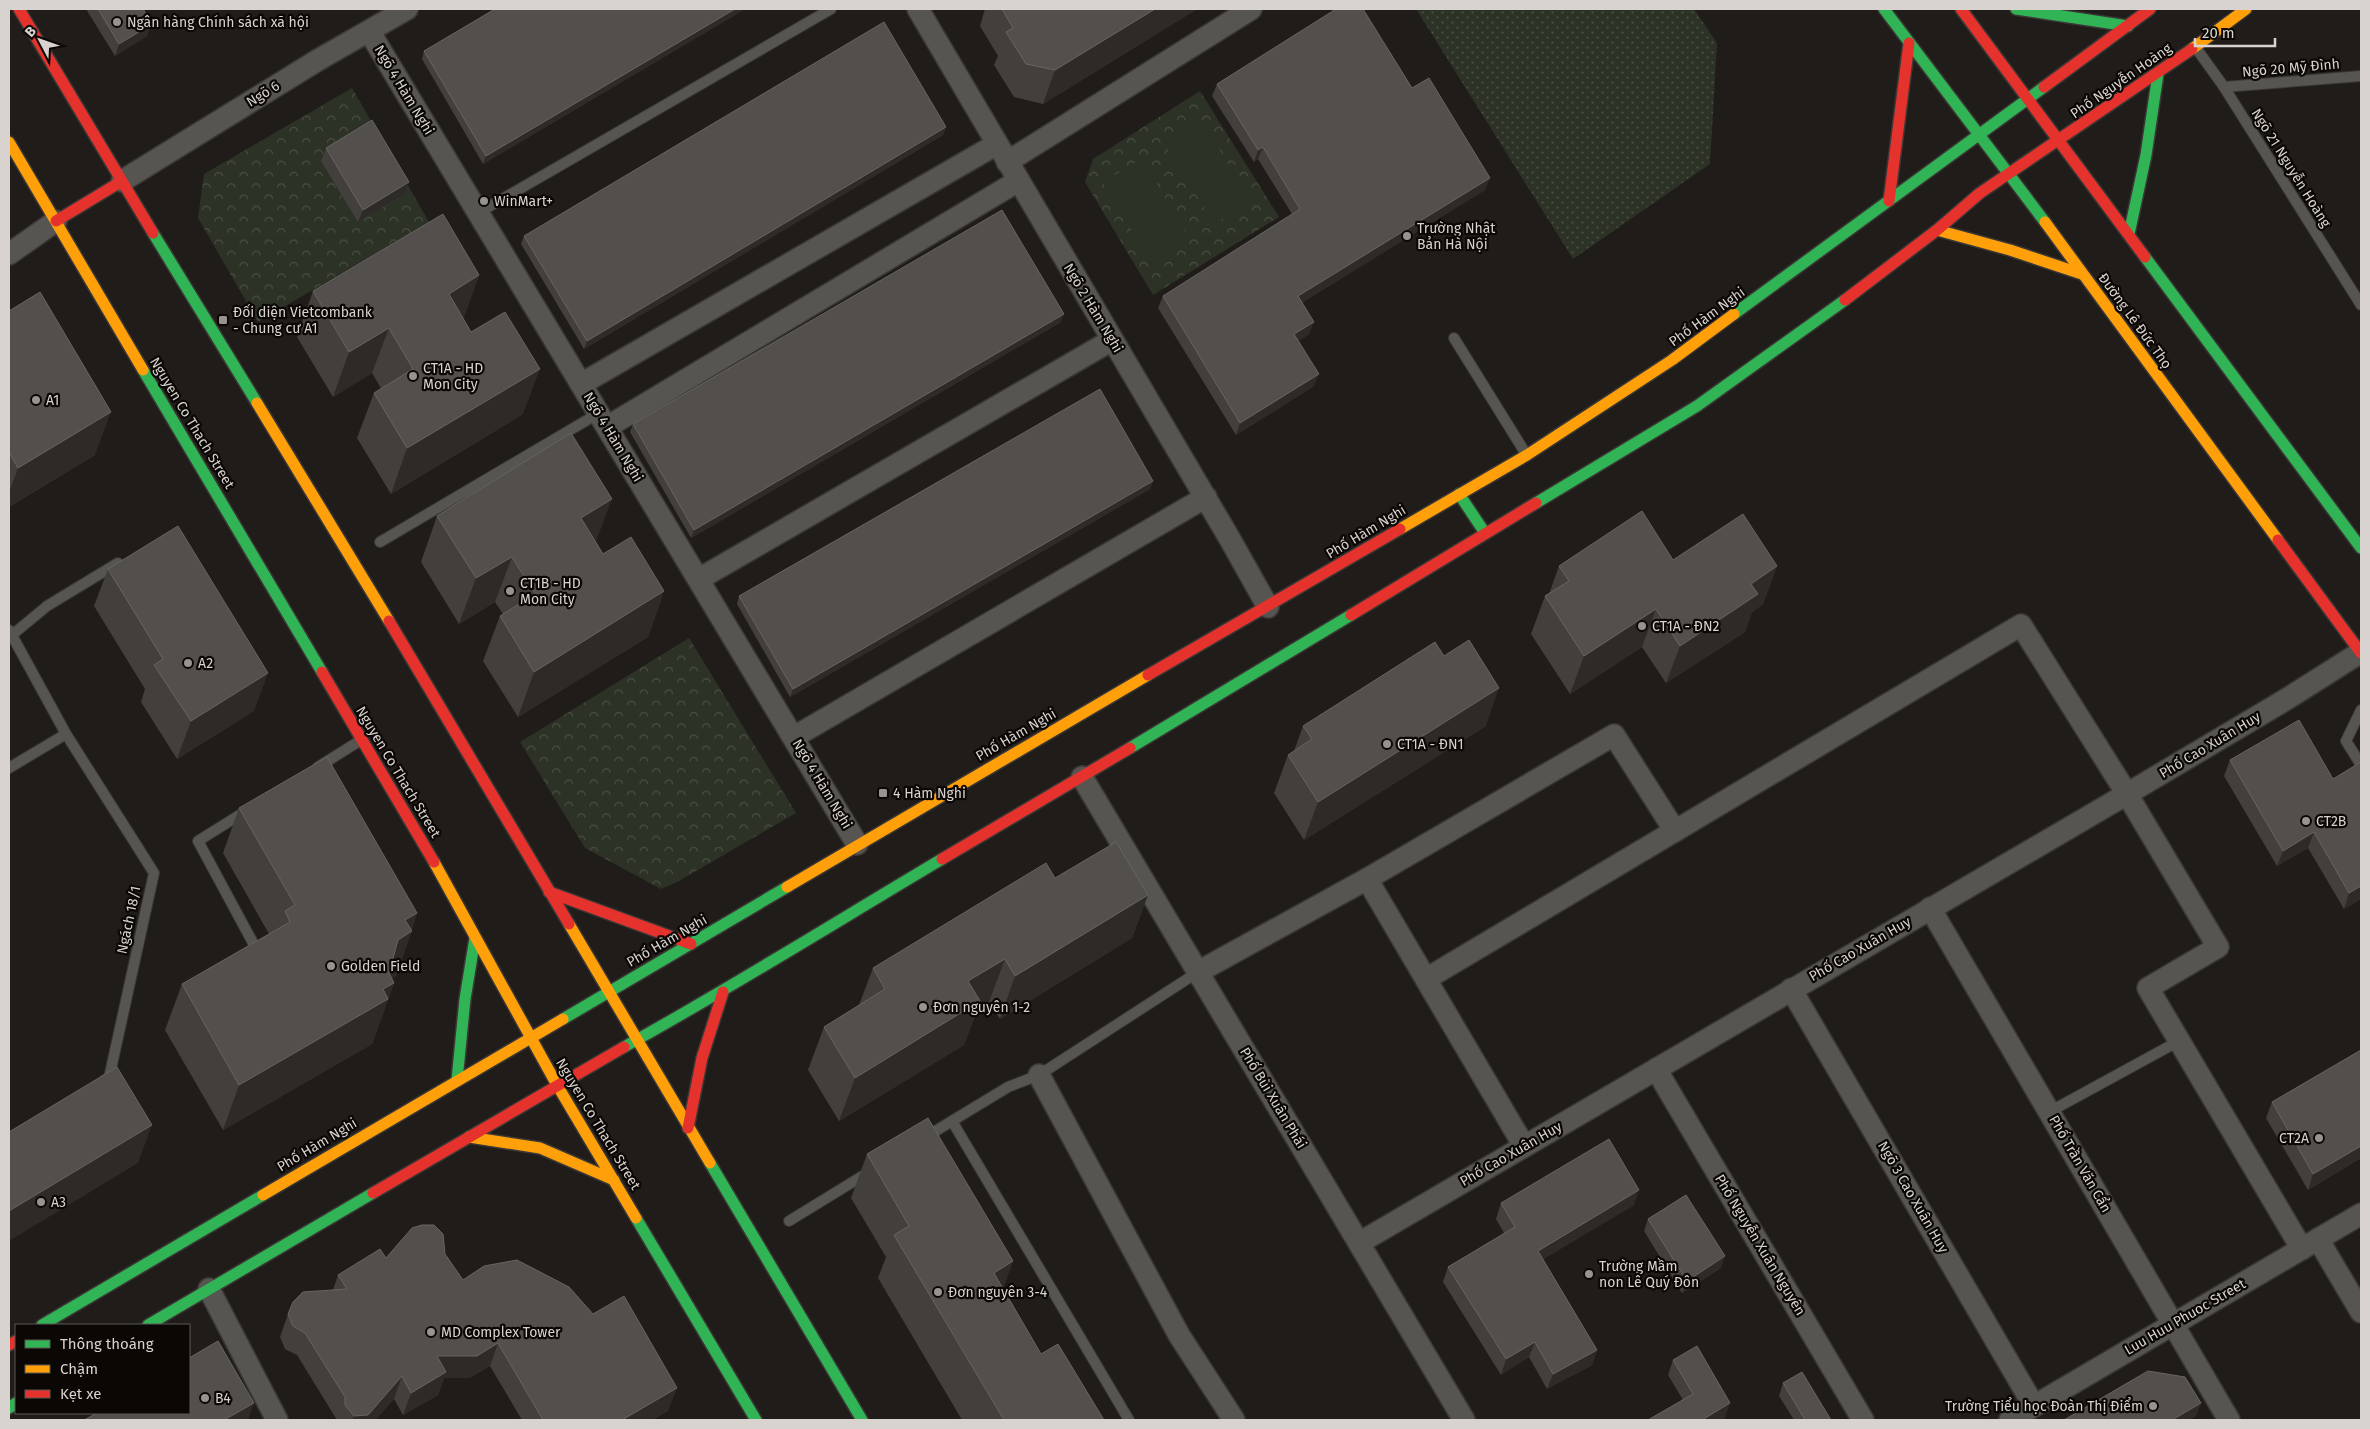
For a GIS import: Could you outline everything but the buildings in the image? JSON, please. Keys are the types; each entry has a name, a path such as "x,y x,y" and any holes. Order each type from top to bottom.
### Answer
{"main road":[{"path":"19,9 347,549 862,1420"},
{"name":"Đường Lê Đức Thọ","path":"1884,9 2010,174 2361,652"},
{"path":"1961,9 2030,99 2361,548"},
{"path":"2016,9 2128,26"},
{"path":"2030,99 2150,9"},
{"name":"Phố Nguyễn Hoàng","path":"2010,174 2158,74 2246,9"},
{"path":"1889,201 1909,43"},
{"path":"2129,234 2146,155 2158,74"},
{"name":"Phố Hàm Nghi","path":"44,1324 691,944 857,844 1527,455 1672,360 1979,133 2030,99"},
{"name":"Nguyen Co Thach Street","path":"9,142 441,874 557,1085 756,1420"},
{"path":"150,1324 557,1085 723,992 790,948 1082,777 1697,406 1829,312 1937,230 1980,194 2010,174"},
{"path":"56,221 122,181"},
{"path":"1937,230 2010,250 2082,274"},
{"path":"1459,494 1485,533"},
{"path":"549,892 691,944"},
{"path":"457,1080 465,999 475,938"},
{"path":"688,1128 702,1058 723,992"},
{"path":"470,1137 540,1148 614,1180"}],"street":[{"name":"Ngõ 6","path":"122,181 369,30 407,9"},
{"name":"Ngõ 2 Hàm Nghi","path":"918,9 1206,497 1268,607"},
{"path":"581,384 1002,153 1251,9"},
{"name":"Ngõ 4 Hàm Nghi","path":"369,30 857,844"},
{"path":"603,420 1018,181"},
{"path":"9,254 56,221"},
{"path":"699,579 1112,340"},
{"path":"794,736 1206,497"},
{"path":"1426,979 2021,625 2127,794 2218,947 2148,988 2179,1040 2310,1244 2361,1312"},
{"name":"Phố Cao Xuân Huy","path":"1359,1243 2127,794 2290,697 2361,652"},
{"path":"1198,972 1367,879 1614,735 1675,831"},
{"name":"Phố Bùi Xuân Phái","path":"1082,777 1464,1420"},
{"path":"1367,879 1524,1146"},
{"name":"Phố Trần Văn Cẩn","path":"1930,908 2229,1420"},
{"name":"Ngõ 3 Cao Xuân Huy","path":"1791,989 2034,1406"},
{"name":"Phố Nguyễn Xuân Nguyên","path":"1656,1069 1863,1420"},
{"path":"1039,1075 1179,1335 1234,1420"},
{"name":"Luu Huu Phuoc Street","path":"2010,1420 2361,1214"},
{"path":"208,1289 277,1420"}],"lane":[{"path":"478,213 831,9"},
{"name":"Ngõ 21 Nguyễn Hoàng","path":"2195,47 2224,87 2361,305"},
{"name":"Ngõ 20 Mỹ Đình","path":"2224,87 2361,76"},
{"path":"1454,338 1527,455"},
{"path":"380,542 603,420"},
{"path":"10,633 47,606 130,556"},
{"name":"Ngách 18/1","path":"10,633 66,734 154,873 109,1078 92,1087"},
{"path":"2361,710 2346,741 2361,765"},
{"path":"9,768 66,734"},
{"path":"311,771 362,739"},
{"path":"254,806 198,841 263,961 255,966"},
{"path":"911,1146 1008,1087 1039,1075 1198,972"},
{"path":"2049,1112 2179,1040"},
{"path":"952,1121 1129,1420"},
{"path":"789,1221 879,1166"}],"green space":[{"path":"1416,9 1694,9 1717,43 1710,164 1573,259"},
{"path":"352,88 429,222 258,322 198,218 204,174"},
{"path":"1200,91 1279,217 1153,295 1085,182 1093,159"},
{"path":"1201,120 1251,202 1214,224 1164,143"},
{"path":"1142,159 1190,240 1151,263 1103,182"},
{"path":"689,638 796,813 679,881 661,889 585,848 520,742"}],"traffic: fast":[{"path":"1884,9 2045,222"},
{"path":"2016,9 2128,26"},
{"path":"2129,234 2146,155 2158,74"},
{"path":"1734,314 2044,87"},
{"path":"153,233 257,403"},
{"path":"2145,257 2361,548"},
{"path":"1536,503 1697,406 1845,300"},
{"path":"143,370 322,672"},
{"path":"1459,494 1485,533"},
{"path":"1130,748 1351,615"},
{"path":"624,1047 744,978 942,859"},
{"path":"563,1019 787,887"},
{"path":"457,1080 465,999 475,938"},
{"path":"710,1163 862,1420"},
{"path":"150,1324 373,1193"},
{"path":"44,1324 263,1195"},
{"path":"636,1218 756,1420"},
{"path":"9,1408 15,1404"}],"traffic: slow":[{"path":"2192,49 2246,9"},
{"path":"9,142 143,370"},
{"path":"2045,222 2278,540"},
{"path":"1937,230 2010,250 2082,274"},
{"path":"1400,529 1527,455 1672,360 1734,314"},
{"path":"257,403 389,621"},
{"path":"787,887 1148,675"},
{"path":"434,862 557,1085 636,1218"},
{"path":"569,924 710,1163"},
{"path":"263,1195 563,1019"},
{"path":"469,1137 540,1148 614,1180"}],"traffic: jam":[{"path":"19,9 153,233"},
{"path":"1961,9 2145,257"},
{"path":"2044,87 2150,9"},
{"path":"1889,201 1909,43"},
{"path":"1845,300 1937,230 1980,193 2192,49"},
{"path":"56,221 122,181"},
{"path":"1351,615 1536,503"},
{"path":"1148,675 1400,529"},
{"path":"2278,540 2361,653"},
{"path":"389,621 569,924"},
{"path":"322,672 434,862"},
{"path":"942,859 1130,748"},
{"path":"549,892 691,944"},
{"path":"688,1128 702,1058 723,992"},
{"path":"373,1193 624,1047"},
{"path":"9,1345 15,1342"}],"place":[{"name":"Ngân hàng Chính sách xã hội","path":"117,22"},
{"name":"WinMart+","path":"484,201"},
{"name":"Trường Nhật Bản Hà Nội","path":"1407,236"},
{"name":"Đối diện Vietcombank - Chung cư A1","path":"223,320"},
{"name":"CT1A - HD Mon City","path":"413,376"},
{"name":"A1","path":"36,400"},
{"name":"CT1B - HD Mon City","path":"510,591"},
{"name":"CT1A - ĐN2","path":"1642,626"},
{"name":"A2","path":"188,663"},
{"name":"CT1A - ĐN1","path":"1387,744"},
{"name":"4 Hàm Nghi","path":"883,793"},
{"name":"CT2B","path":"2306,821"},
{"name":"Golden Field","path":"331,966"},
{"name":"Đơn nguyên 1-2","path":"923,1007"},
{"name":"CT2A","path":"2319,1138"},
{"name":"A3","path":"41,1202"},
{"name":"Trường Mầm non Lê Quý Đôn","path":"1589,1274"},
{"name":"Đơn nguyên 3-4","path":"938,1292"},
{"name":"MD Complex Tower","path":"431,1332"},
{"name":"B4","path":"205,1398"},
{"name":"Trường Tiểu học Đoàn Thị Điểm","path":"2153,1406"}]}
